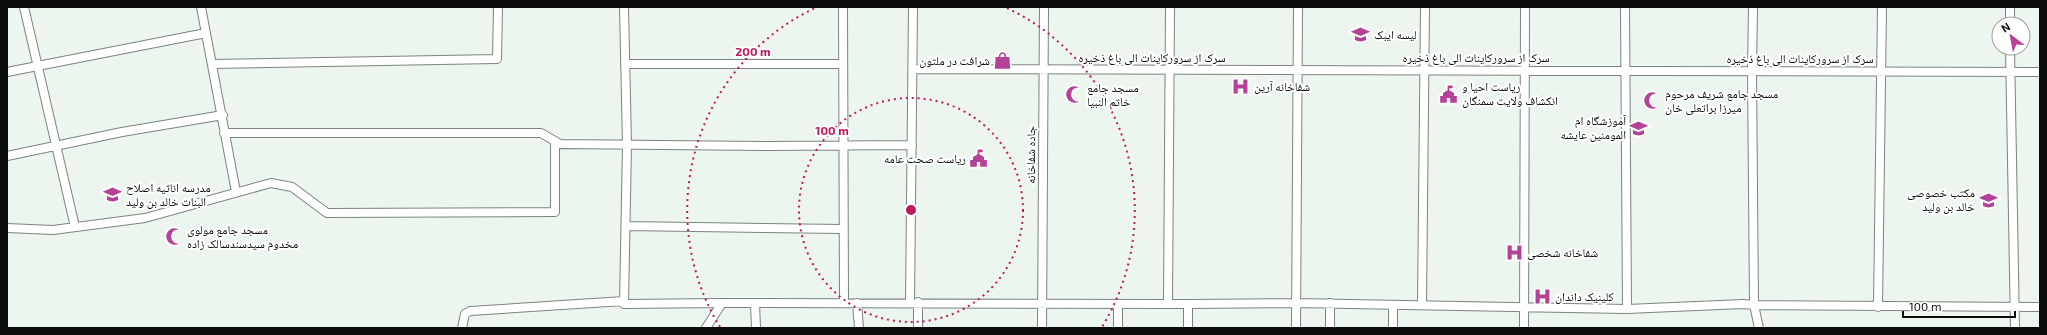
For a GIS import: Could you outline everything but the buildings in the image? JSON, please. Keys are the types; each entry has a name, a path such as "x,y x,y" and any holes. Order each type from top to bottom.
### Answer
{"street":[{"path":"24,7 75,227"},
{"path":"201,7 223,115 224,132 236,192"},
{"path":"212,64 496,59 498,7"},
{"path":"624,7 627,146 624,304 844,302 1042,304 1330,303 1627,309 1754,305 2040,307"},
{"path":"843,7 842,145 844,302"},
{"path":"913,7 912,144 914,302 918,328"},
{"name":"جاده شفاخانه","path":"1042,328 1044,7"},
{"path":"1168,304 1170,7"},
{"path":"1296,328 1298,7"},
{"path":"1422,305 1425,7"},
{"path":"1524,328 1525,7"},
{"path":"1626,7 1627,309"},
{"path":"1753,7 1752,71 1754,305 1759,328"},
{"path":"1878,307 1882,7"},
{"path":"7,72 206,33"},
{"path":"2010,56 2015,328"},
{"path":"625,64 843,64"},
{"name":"سرک از سرورکاینات الی باغ ذخیره","path":"913,69 2040,72"},
{"path":"7,156 223,115"},
{"path":"224,132 541,133 560,144 627,146 912,144"},
{"path":"7,228 53,230 145,218 271,183 292,187 327,213 555,212 555,141"},
{"path":"626,226 844,228"},
{"path":"462,328 465,314 470,311 536,308 624,301"},
{"path":"857,302 859,328"},
{"path":"706,328 722,303"},
{"path":"755,303 756,328"},
{"path":"1330,303 1330,328"},
{"path":"1118,304 1118,328"},
{"path":"1188,304 1188,328"},
{"path":"1393,305 1394,328"}],"place":[{"name":"لیسه ایبک","path":"1361,35"},
{"name":"شرافت در ملتون","path":"1003,61"},
{"name":"شفاخانه آرین","path":"1241,87"},
{"name":"ریاست احیا و انکشاف ولایت سمنگان","path":"1449,94"},
{"name":"مسجد جامع خاتم النبیا","path":"1074,95"},
{"name":"مسجد جامع شریف مرحوم میرزا براتعلی خان","path":"1652,101"},
{"name":"آموزشگاه ام المومنین عایشه","path":"1639,128"},
{"name":"ریاست صحت عامه","path":"979,159"},
{"name":"مدرسه اناثیه اصلاح البنات خالد بن ولید","path":"113,195"},
{"name":"مکتب خصوصی خالد بن ولید","path":"1988,200"},
{"name":"مسجد جامع مولوی مخدوم سیدسندسالک زاده","path":"174,237"},
{"name":"شفاخانه شخصی","path":"1514,253"},
{"name":"کلینیک داندان","path":"1542,297"}]}
